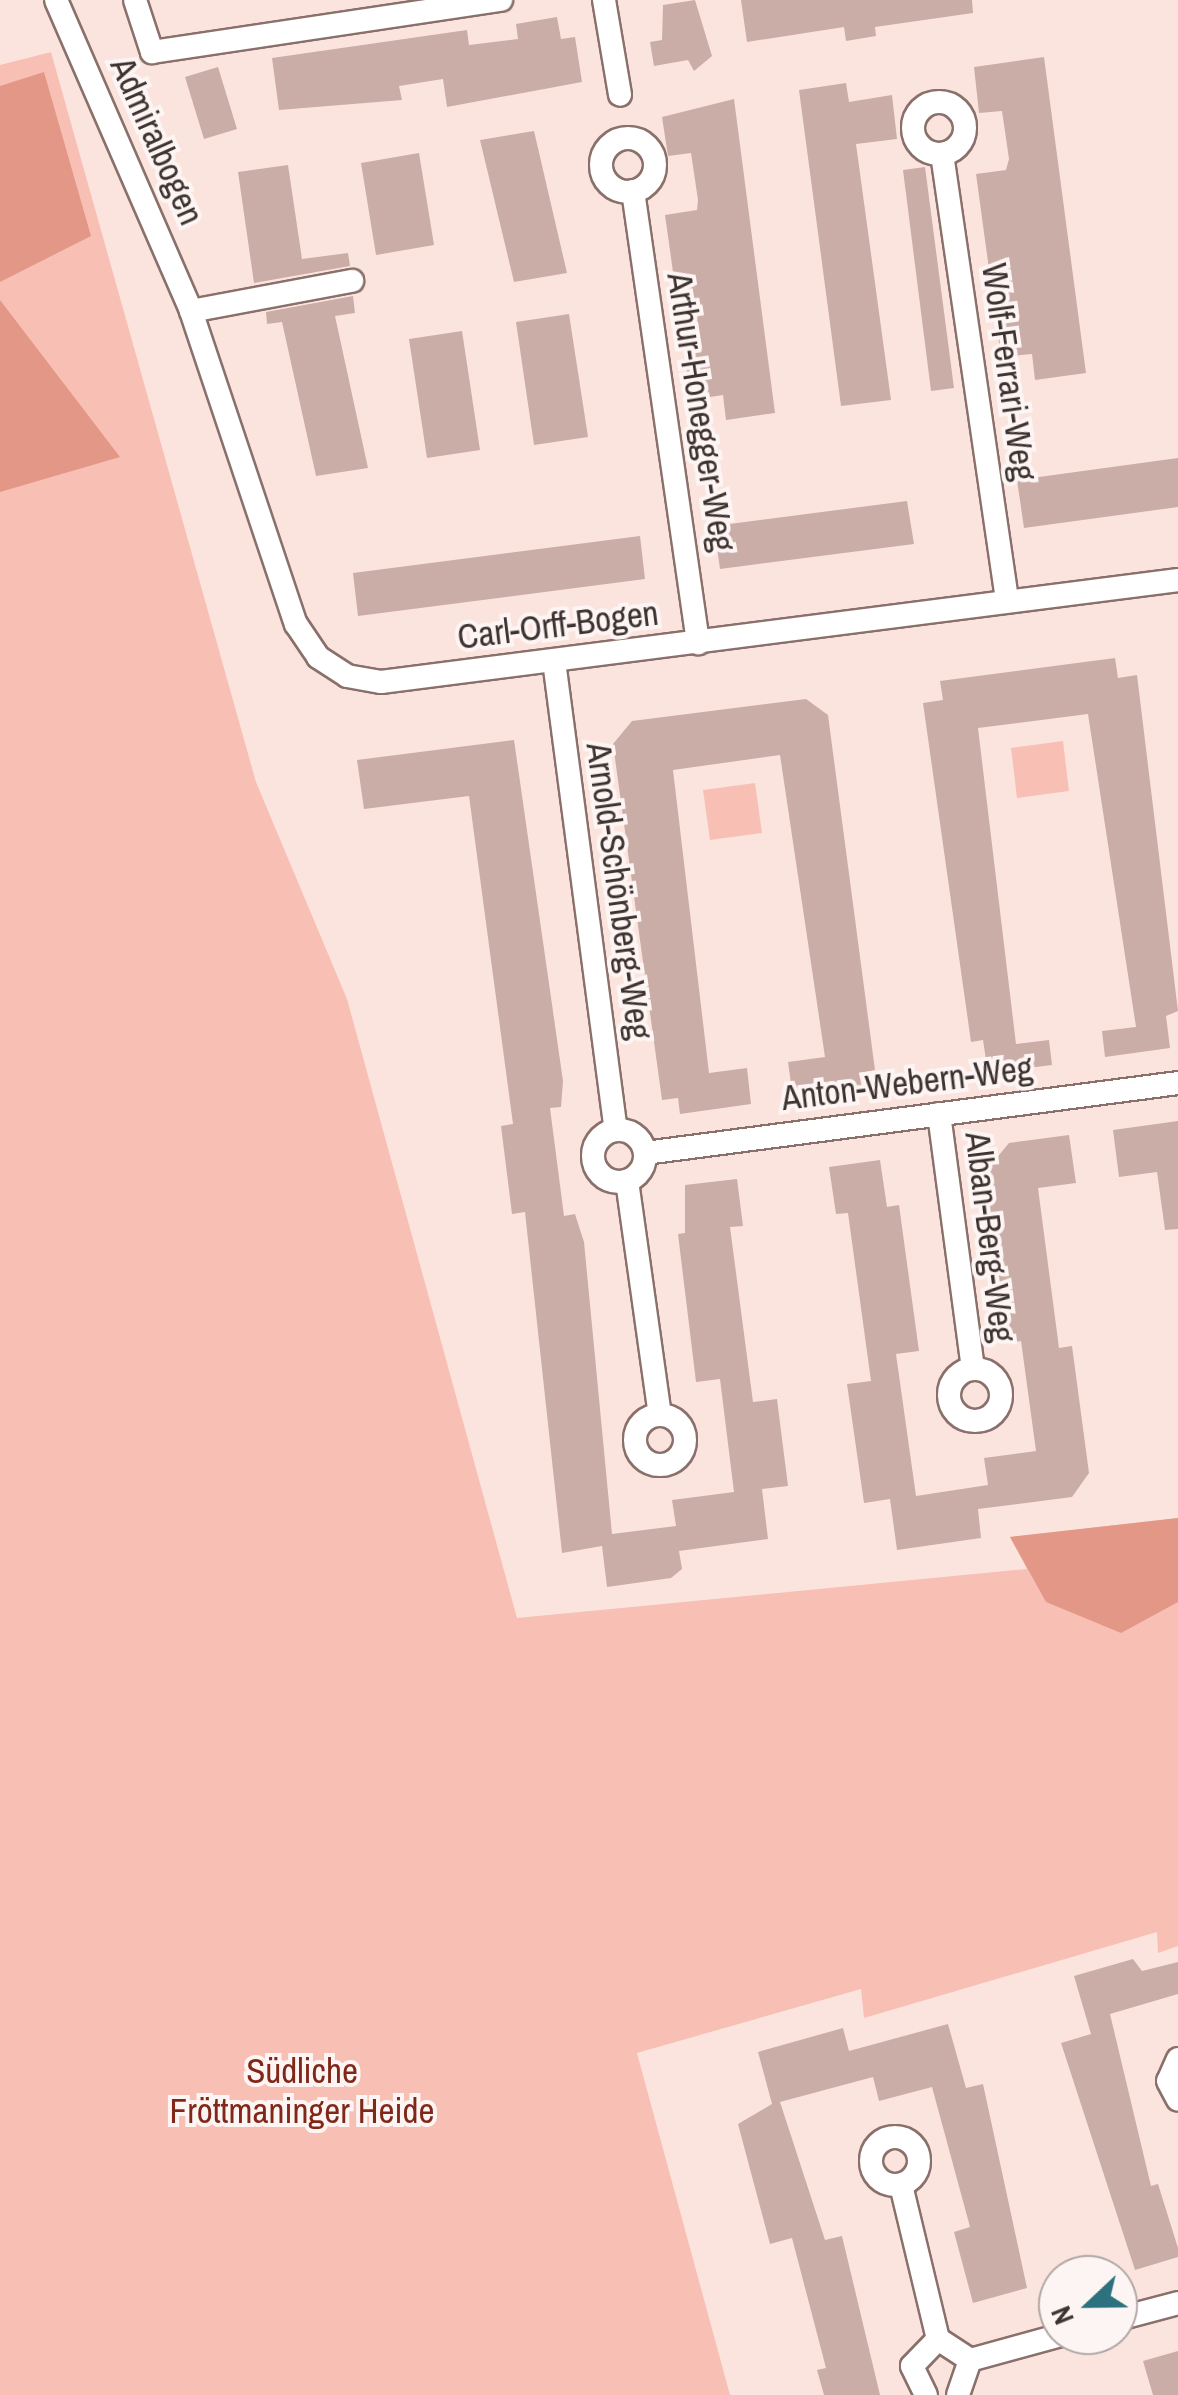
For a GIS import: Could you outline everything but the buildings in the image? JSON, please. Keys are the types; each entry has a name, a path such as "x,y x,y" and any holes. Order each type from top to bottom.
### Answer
{"street":[{"name":"Admiralbogen","path":"56,0 191,311"},
{"path":"135,0 152,52 501,0"},
{"path":"604,0 620,95"},
{"name":"Wolf-Ferrari-Weg","path":"942,154 1006,601"},
{"name":"Arthur-Honegger-Weg","path":"633,191 698,643"},
{"path":"191,311 352,281"},
{"name":"Carl-Orff-Bogen","path":"191,311 264,541 318,657 381,682 1006,601 1177,584"},
{"name":"Arnold-Schönberg-Weg","path":"554,661 616,1130"},
{"name":"Anton-Webern-Weg","path":"645,1153 1178,1083"},
{"name":"Alban-Berg-Weg","path":"939,1114 972,1369"},
{"path":"627,1181 610,1180 593,1161 596,1144 616,1130 632,1133 645,1153 627,1181 660,1414"},
{"path":"1178,2060 1168,2081 1178,2100"},
{"path":"901,2185 938,2340 970,2360 1038,2341"},
{"path":"1138,2313 1178,2302"},
{"path":"926,2395 912,2366 938,2340"},
{"path":"958,2395 970,2360"}],"green space":[{"name":"Südliche Fröttmaninger Heide","path":"51,52 256,782 347,999 517,1618 1027,1569 1010,1537 1178,1518 1178,1946 1158,1953 1157,1932 864,2018 861,1989 637,2053 730,2395 0,2395 0,65"},
{"path":"1063,741 1069,791 1017,798 1011,748"},
{"path":"755,783 762,833 710,840 703,790"}],"shaded area":[{"path":"44,72 91,236 0,282 0,86"},
{"path":"0,300 120,457 0,492"},
{"path":"1178,1518 1178,1602 1121,1633 1046,1602 1010,1537"}]}
